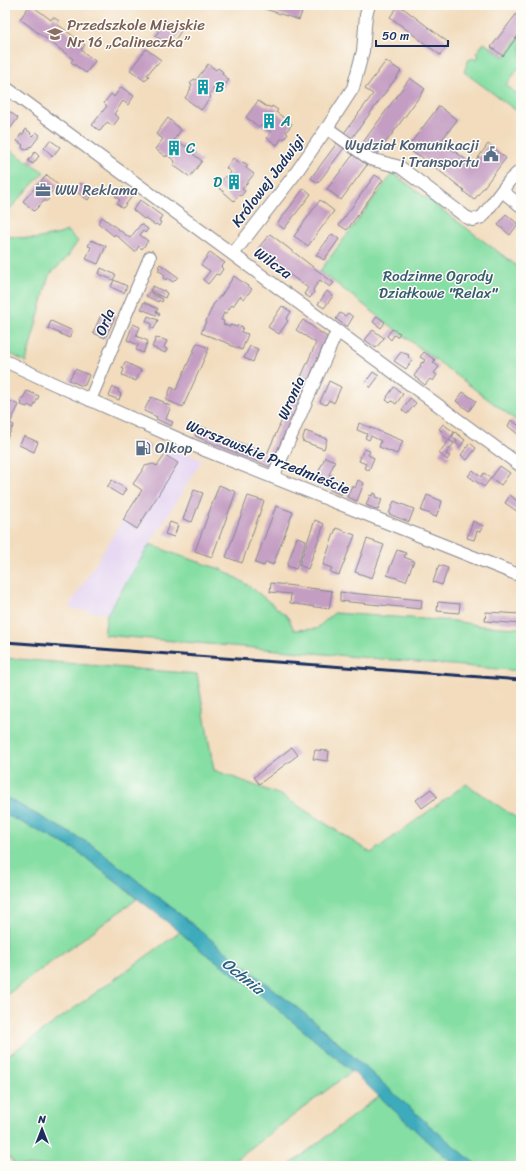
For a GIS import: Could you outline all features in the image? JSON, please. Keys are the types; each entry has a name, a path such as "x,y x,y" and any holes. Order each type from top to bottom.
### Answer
{"street":[{"name":"Królowej Jadwigi","path":"233,254 295,174 353,88 363,51 366,15 369,5"},
{"name":"Wilcza","path":"5,87 521,466"},
{"path":"327,128 370,159 400,167 466,217 473,220 482,217 510,180 521,170"},
{"path":"502,191 521,206"},
{"name":"Orla","path":"90,400 150,257"},
{"name":"Wronia","path":"273,477 334,338 339,332"},
{"name":"Warszawskie Przedmieście","path":"5,361 192,445 521,576"}],"shaded area":[{"path":"169,446 202,460 107,614 68,608"}],"green space":[{"path":"521,34 521,65 506,85 521,97 521,114 464,72 469,59 470,60 472,58 476,60 479,55 476,53 484,43 504,57"},
{"path":"5,147 44,172 5,214"},
{"name":"Rodzinne Ogrody Działkowe \"Relax\"","path":"393,173 521,269 521,424 320,271"},
{"path":"67,231 78,241 66,259 49,275 26,362 5,351 5,236 35,239 60,234"},
{"path":"150,544 223,570 248,585 288,617 294,630 316,629 334,613 455,621 481,626 521,628 521,671 104,635 107,614"},
{"path":"5,658 197,674 214,770 283,796 371,853 466,784 521,821 521,1166 478,1166 429,1125 314,1021 92,845 5,797"},
{"path":"5,814 76,850 137,899 5,996"},
{"path":"180,932 203,952 252,988 352,1071 227,1166 17,1166 5,1153 5,1058"},
{"path":"379,1096 428,1142 457,1166 288,1166"}],"water":[{"name":"Ochnia","path":"5,797 92,845 314,1021 429,1125 478,1166 457,1166 428,1142 352,1071 252,988 203,952 76,850 5,814"}],"building":[{"name":"Przedszkole Miejskie Nr 16 „Calineczka”","path":"30,5 51,20 53,17 59,21 57,24 85,45 81,50 95,61 86,73 71,62 73,59 20,19"},
{"path":"253,5 298,5 304,7 299,20"},
{"path":"399,5 449,43 440,55 390,17"},
{"path":"521,8 521,31 503,56 491,47"},
{"path":"166,21 181,31 168,47 160,42 161,40 155,36"},
{"path":"146,49 161,60 147,75 149,76 145,81 130,70"},
{"path":"386,61 401,71 352,138 344,133 373,94 365,89"},
{"name":"B","path":"208,64 216,70 218,68 229,80 222,89 216,85 209,95 211,97 201,110 185,98 191,89 192,85 190,84 194,79 196,80"},
{"path":"410,78 425,89 376,156 361,145"},
{"path":"121,87 134,96 128,105 123,101 114,114 119,118 113,126 107,122 100,131 92,125 107,106 104,103 111,94 114,97"},
{"name":"A","path":"258,101 267,107 268,106 271,108 272,106 278,110 276,112 292,124 286,132 288,134 284,139 282,138 277,145 267,138 271,132 261,125 259,127 246,117"},
{"name":"Wydział Komunikacji i Transportu","path":"439,106 457,120 441,141 473,165 488,144 506,158 474,200 463,191 464,190 419,155 418,156 407,148"},
{"path":"9,111 18,118 10,129 5,125 5,117"},
{"name":"C","path":"168,118 181,130 174,140 193,149 191,151 194,153 193,154 202,161 190,177 173,165 175,161 167,155 166,157 155,149 163,139 156,134"},
{"path":"26,129 32,136 36,132 40,135 27,150 23,149 23,145 17,141"},
{"path":"50,140 60,147 52,157 52,155 44,148"},
{"path":"337,143 344,148 318,183 311,178"},
{"path":"35,152 39,156 33,164 28,161"},
{"path":"353,155 367,165 341,200 327,189"},
{"name":"D","path":"233,158 241,164 243,162 248,165 246,168 254,174 242,189 245,191 234,201 218,187 225,176 227,178 231,172 226,168"},
{"name":"WW Reklama","path":"47,175 58,185 48,196 49,199 44,201 34,211 23,201"},
{"path":"375,175 383,180 347,230 339,225"},
{"path":"80,183 93,192 88,200 75,191"},
{"path":"122,187 133,195 123,208 117,204 120,200 115,196"},
{"path":"304,188 311,194 284,229 277,224"},
{"path":"140,200 162,216 159,221 161,222 159,226 145,218 144,219 133,210"},
{"path":"320,200 334,211 308,246 294,236"},
{"path":"506,214 518,224 510,235 498,225"},
{"path":"102,217 130,238 141,224 148,229 145,233 143,231 140,235 148,241 142,249 139,246 135,252 115,234 114,236 98,223"},
{"path":"270,234 334,283 330,287 320,280 314,288 314,292 310,298 304,294 308,288 278,266 279,265 258,248"},
{"path":"332,234 339,239 324,260 316,255"},
{"path":"91,240 106,246 98,264 86,259 91,247 88,246"},
{"path":"210,252 225,263 221,267 223,269 219,275 216,274 208,284 203,280 210,271 201,265"},
{"path":"160,264 178,277 173,282 167,278 166,280 163,278 165,275 158,270 160,268 158,267"},
{"path":"101,268 116,275 113,280 99,274"},
{"path":"234,276 252,289 244,299 240,296 233,306 232,305 225,314 224,313 221,320 224,321 223,324 230,327 230,325 237,327 238,325 243,327 241,332 248,334 242,350 201,333 213,305 221,296"},
{"path":"114,280 127,286 124,293 111,287"},
{"path":"153,286 167,293 165,298 150,291"},
{"path":"327,291 333,296 324,308 318,304"},
{"path":"149,292 163,299 162,302 159,300 158,302 146,296"},
{"path":"144,302 158,309 156,312 160,314 159,316 141,309"},
{"path":"282,306 291,312 286,319 288,321 279,334 268,327"},
{"path":"106,313 115,317 105,338 93,333 101,315 104,317"},
{"path":"340,313 345,316 348,313 353,317 347,327 336,319"},
{"path":"148,316 158,320 154,329 150,328 152,324 146,321"},
{"path":"377,316 385,322 381,328 373,322"},
{"path":"303,320 327,337 270,467 195,436 200,426 267,454 316,343 296,330"},
{"path":"51,321 73,331 69,338 48,328"},
{"path":"133,324 140,327 136,336 148,341 143,353 136,350 138,345 127,340"},
{"path":"392,329 400,333 397,337 394,335 391,340 387,336"},
{"path":"373,330 384,338 376,348 365,340"},
{"path":"156,338 167,341 164,347 167,349 165,353 152,347"},
{"path":"197,343 209,348 183,407 166,400 171,387 176,390"},
{"path":"250,346 258,349 253,362 244,358"},
{"path":"401,352 409,355 408,357 412,360 406,369 394,361"},
{"path":"424,352 435,360 433,362 439,367 434,373 437,375 433,381 430,379 425,385 414,376 422,362 423,363 425,360 420,357"},
{"path":"125,362 141,370 136,381 122,375 124,369 122,368"},
{"path":"75,369 89,375 85,385 82,386 69,380"},
{"path":"373,372 379,376 370,388 365,383"},
{"path":"329,381 341,387 334,403 329,400 326,405 320,402"},
{"path":"113,387 119,390 118,392 121,394 119,400 109,396"},
{"path":"394,387 403,394 396,404 392,401 390,403 386,400"},
{"path":"27,391 39,396 33,408 28,405 27,407 21,405 22,402 20,402"},
{"path":"463,392 476,401 469,411 456,401"},
{"path":"151,397 171,406 166,419 173,422 171,426 144,411"},
{"path":"410,398 416,403 407,414 402,410"},
{"path":"10,401 19,405 10,423 14,425 5,442 5,416 7,412 5,410"},
{"path":"511,420 521,427 520,436 508,426"},
{"path":"359,423 403,441 397,454 379,447 381,441 371,436 369,440 365,438 367,434 357,430"},
{"path":"443,424 454,432 449,440 444,437 442,434 443,432 439,429"},
{"path":"305,431 327,439 324,449 302,441"},
{"path":"455,432 465,440 460,447 456,443 457,441 452,437"},
{"path":"24,436 38,442 34,452 19,445"},
{"path":"449,440 454,443 446,454 450,456 447,460 439,453"},
{"path":"141,441 150,446 146,454 137,449"},
{"path":"470,443 476,448 467,460 461,455"},
{"path":"364,449 370,451 368,455 374,458 369,470 364,468 366,464 359,461"},
{"path":"165,455 178,463 137,529 123,520 142,490 133,484 145,466 153,464 157,466"},
{"path":"325,457 335,461 329,475 333,476 330,484 316,478"},
{"path":"500,466 510,473 501,485 491,478"},
{"path":"473,470 481,477 484,473 491,478 484,487 468,476"},
{"path":"112,480 126,489 122,496 107,487"},
{"path":"358,480 364,483 357,501 347,497 352,486 355,488"},
{"path":"334,481 340,483 339,486 344,488 341,495 330,490"},
{"path":"219,485 236,492 212,557 195,551"},
{"path":"194,490 203,493 192,522 183,519"},
{"path":"373,493 376,494 375,497 382,499 378,510 366,505 370,495 372,496"},
{"path":"427,495 442,501 436,517 421,511"},
{"path":"510,495 521,504 521,514 505,503"},
{"path":"248,496 264,501 242,563 226,557"},
{"path":"394,501 414,509 409,522 389,514"},
{"path":"276,506 293,512 273,565 266,562 264,566 255,563"},
{"path":"315,520 324,524 308,569 299,565"},
{"path":"473,521 483,526 480,532 477,531 474,540 467,538"},
{"path":"170,522 178,525 174,537 165,534"},
{"path":"336,528 355,535 339,575 330,572 332,568 323,565"},
{"path":"297,537 306,540 296,569 287,566"},
{"path":"367,539 384,545 372,578 355,572"},
{"path":"397,550 406,553 404,557 414,561 406,581 387,575"},
{"path":"439,565 448,568 442,585 433,582"},
{"path":"271,583 332,591 329,609 290,603 291,594 270,592"},
{"path":"340,592 422,600 421,609 340,601"},
{"path":"438,602 460,604 459,613 437,611"},
{"path":"486,612 521,614 521,624 485,621"},
{"path":"292,747 298,755 259,784 254,777"},
{"path":"315,750 329,751 328,761 313,759"},
{"path":"431,789 437,797 422,808 416,800"}],"railway":[{"path":"5,642 521,680"}],"place":[{"name":"Przedszkole Miejskie Nr 16 „Calineczka”","path":"55,34"},
{"name":"B","path":"203,87"},
{"name":"A","path":"269,121"},
{"name":"C","path":"174,148"},
{"name":"Wydział Komunikacji i Transportu","path":"491,154"},
{"name":"D","path":"234,182"},
{"name":"WW Reklama","path":"43,190"},
{"name":"Olkop","path":"143,448"}]}
